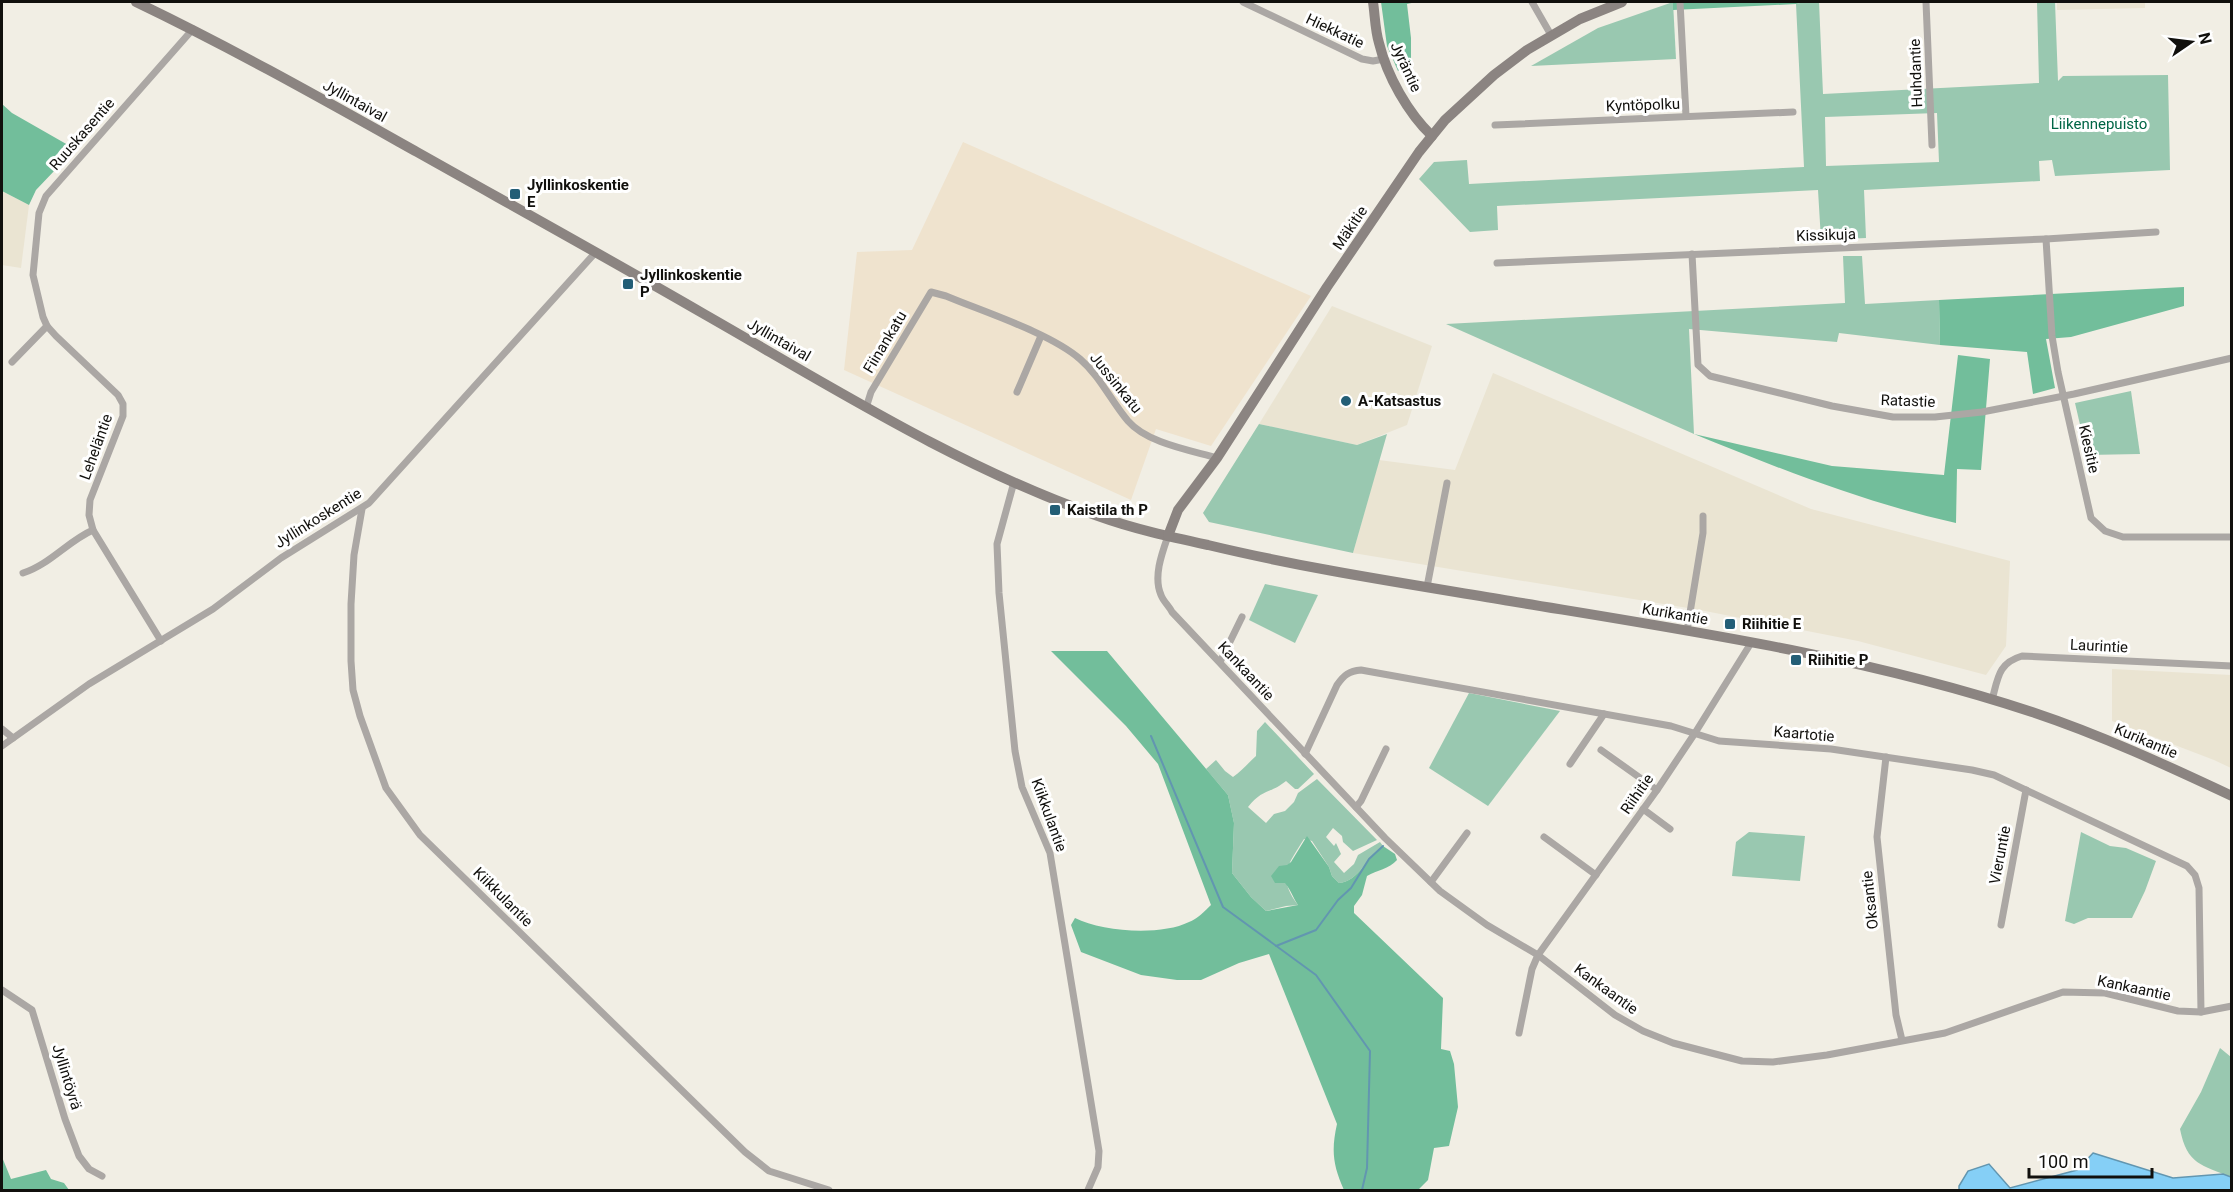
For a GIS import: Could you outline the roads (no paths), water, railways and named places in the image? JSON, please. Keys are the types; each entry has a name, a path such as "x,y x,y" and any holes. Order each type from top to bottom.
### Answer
{"street":[{"name":"Jyllintaival","path":"136,2 193,29 596,252 866,408 1014,482 1102,517 1168,536"},
{"name":"Hiekkatie","path":"1243,2 1362,59 1372,62 1384,59"},
{"name":"Jyräntie","path":"1373,2 1378,43 1384,59 1408,106 1421,126 1432,136"},
{"path":"1532,2 1551,35"},
{"name":"Mäkitie","path":"1168,536 1178,510 1217,458 1327,287 1432,136 1466,99 1527,50 1580,19 1622,2"},
{"path":"1680,2 1686,116"},
{"name":"Huhdantie","path":"1926,2 1932,145"},
{"name":"Ruuskasentie","path":"33,275 39,213 46,196 193,29"},
{"name":"Kyntöpolku","path":"1496,125 1793,112"},
{"name":"Kissikuja","path":"1497,263 2046,239 2156,232"},
{"name":"Kiesitie","path":"2046,239 2052,336 2091,518 2105,531 2123,537 2232,537"},
{"name":"Jyllinkoskentie","path":"2,746 89,684 213,609 281,558 362,509 433,434 596,252"},
{"name":"Ratastie","path":"1692,254 1698,365 1710,376 1832,406 1893,417 1935,417 1982,412 2232,358"},
{"name":"Leheläntie","path":"33,275 35,291 47,326 118,395 123,404 123,416 90,500 89,515 93,530 161,641"},
{"name":"Jussinkatu","path":"931,292 946,296 1041,336 1079,358 1130,423 1156,440 1217,458"},
{"name":"Fiinankatu","path":"866,408 871,392 931,292"},
{"path":"12,362 47,326"},
{"path":"1017,392 1041,336"},
{"name":"Kiikkulantie","path":"1014,482 997,544 999,593 1015,751 1022,787 1050,853 1072,978 1099,1151 1098,1167 1088,1191"},
{"path":"1427,587 1447,483"},
{"name":"Kiikkulantie","path":"362,509 354,555 351,604 353,690 386,788 402,813 420,835 478,893 751,1158 769,1171 829,1191"},
{"path":"1687,631 1703,533 1703,516"},
{"path":"23,573 33,570 77,537 93,530"},
{"name":"Kurikantie","path":"1168,536 1256,556 1687,631 1837,660 1992,700 2057,721 2154,759 2232,796"},
{"name":"Kankaantie","path":"1168,536 1160,562 1161,595 1189,631 1305,754 1431,882 1487,925 1538,955 1615,1015 1643,1031 1673,1043 1742,1061 1773,1062 1945,1033 2063,992 2105,993 2178,1011 2201,1012 2232,1006"},
{"path":"1220,662 1242,617"},
{"name":"Riihitie","path":"1519,1033 1532,969 1538,955 1657,790 1751,643"},
{"name":"Laurintie","path":"1992,700 2000,672 2010,660 2022,656 2232,666"},
{"name":"Kaartotie","path":"1305,754 1338,685 1351,671 1361,670 1671,726 1719,741 1831,749 1994,775 2187,866 2195,875 2199,888 2201,1012"},
{"path":"1569,764 1604,714"},
{"path":"2,729 13,738"},
{"path":"1356,807 1386,749"},
{"path":"1601,750 1657,790"},
{"name":"Oksantie","path":"1886,757 1877,837 1896,1015 1902,1040"},
{"name":"Vieruntie","path":"2001,925 2026,790"},
{"path":"1643,809 1670,830"},
{"path":"1431,882 1467,833"},
{"path":"1544,837 1596,875"},
{"name":"Jyllintöyrä","path":"2,990 33,1010 65,1119 79,1156 88,1169 102,1176"}],"water":[{"path":"2093,1153 2173,1178 2223,1174 2231,1177 2231,1190 1959,1190 1968,1171 1989,1164 2010,1188 2077,1170"}],"waterway":[{"path":"1151,736 1223,907 1316,975 1370,1051 1367,1168 1362,1190"},
{"path":"1276,946 1316,930 1338,900 1351,888 1369,859 1383,846"}],"place":[{"name":"Jyllinkoskentie E","path":"515,194"},
{"name":"Jyllinkoskentie P","path":"628,284"},
{"name":"A-Katsastus","path":"1346,401"},
{"name":"Kaistila th P","path":"1055,510"},
{"name":"Riihitie E","path":"1730,624"},
{"name":"Riihitie P","path":"1796,660"}],"park label":[{"name":"Liikennepuisto","path":"2099,124"}]}
